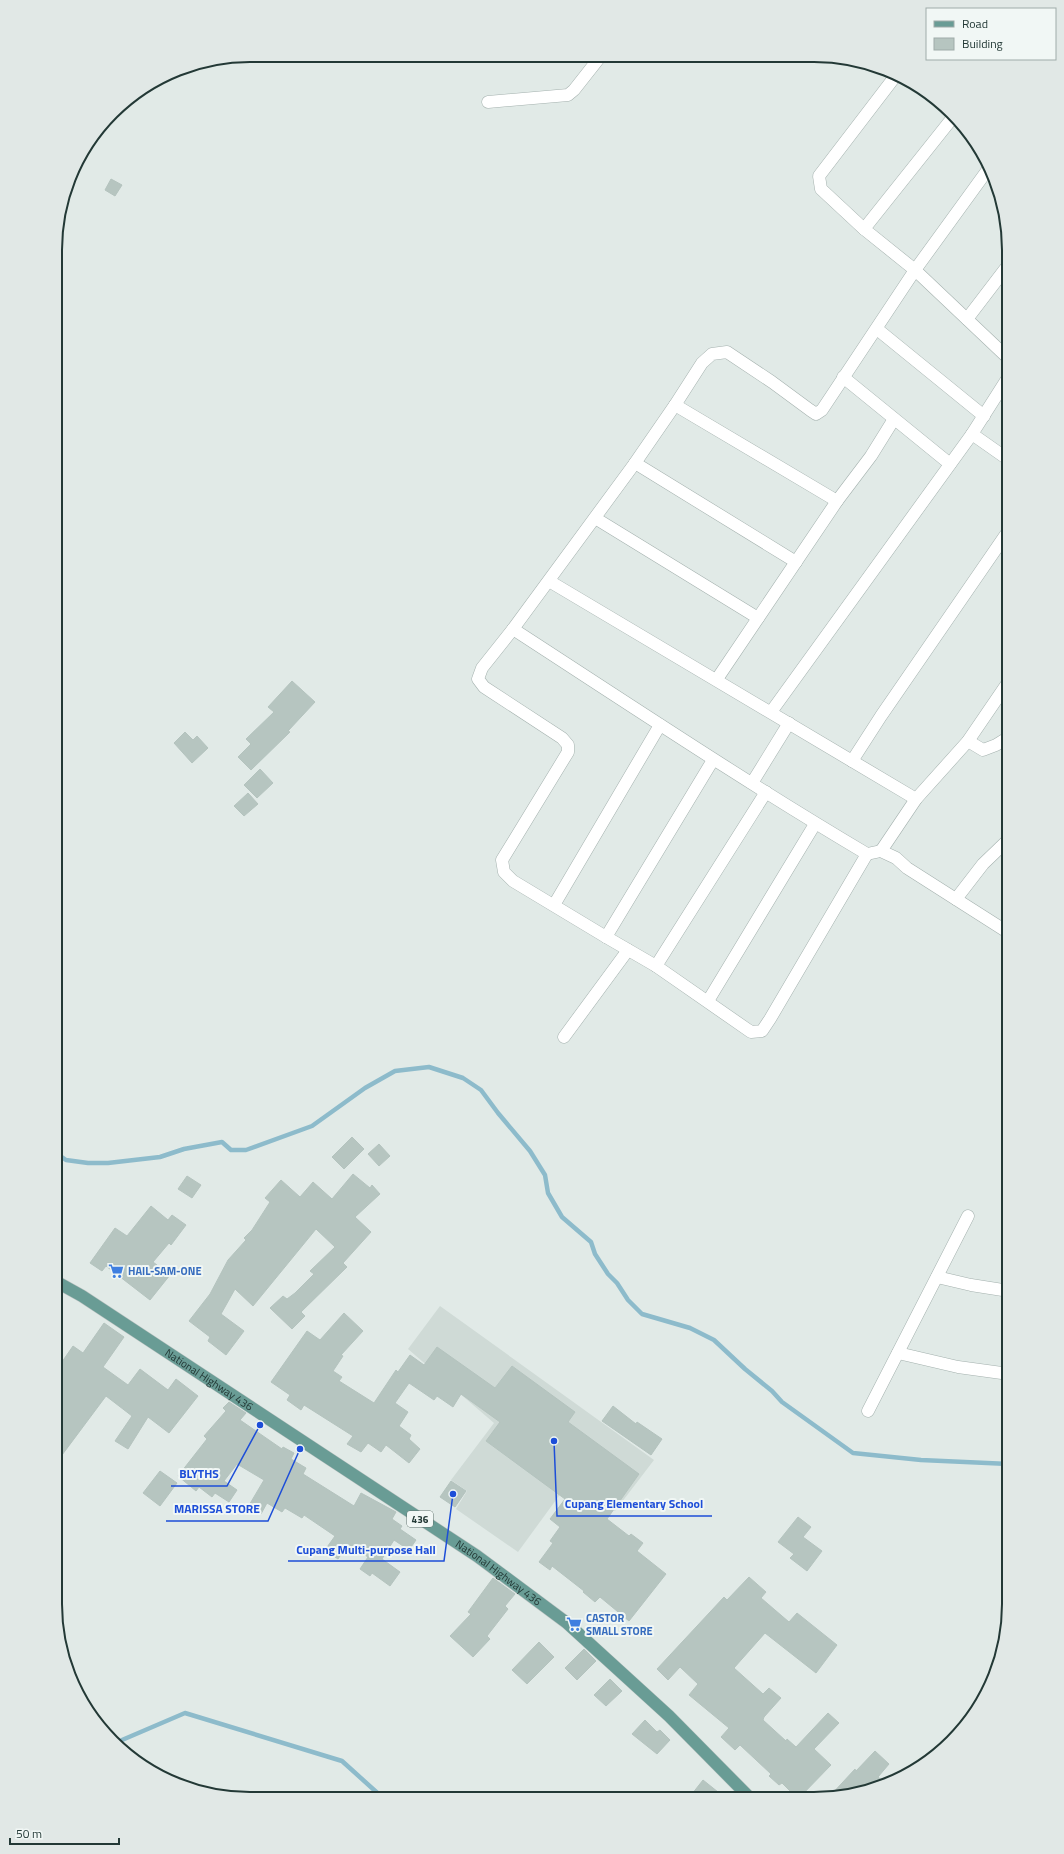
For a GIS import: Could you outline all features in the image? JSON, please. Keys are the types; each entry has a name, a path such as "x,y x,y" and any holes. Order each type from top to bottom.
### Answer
{"main road":[{"name":"National Highway 436","path":"62,1285 82,1296 218,1387 477,1556 540,1601 567,1622 669,1716 743,1792"}],"street":[{"path":"488,102 568,95 574,90 596,62"},
{"path":"893,79 819,176 821,189 864,228 915,270 1002,352"},
{"path":"864,228 950,121"},
{"path":"867,854 762,1031 751,1032 656,966 513,881 504,872 502,860 568,752 568,745 562,738 484,688 478,679 482,668 513,629 595,518 675,405 702,363 712,354 728,352 816,414 822,410 915,270 986,173"},
{"path":"967,319 1002,273"},
{"path":"877,329 984,416"},
{"path":"843,377 950,464"},
{"path":"771,712 972,434 1002,387"},
{"path":"675,405 837,501"},
{"path":"717,679 837,501 871,456 894,419"},
{"path":"972,434 1002,455"},
{"path":"635,462 796,562"},
{"path":"595,518 758,618"},
{"path":"852,761 881,716 1002,540"},
{"path":"549,581 717,679 916,799"},
{"path":"513,629 713,760 752,783 815,824 867,854 881,851 896,858 908,868 1002,929"},
{"path":"881,851 916,799 968,741 1002,691"},
{"path":"752,783 789,723"},
{"path":"554,905 660,725"},
{"path":"968,741 983,750 1002,741"},
{"path":"606,937 713,760"},
{"path":"656,966 766,792"},
{"path":"708,1001 815,824"},
{"path":"956,899 983,864 1002,846"},
{"path":"564,1036 628,950"},
{"path":"868,1412 968,1216"},
{"path":"937,1277 971,1285 1002,1289"},
{"path":"898,1353 958,1367 1002,1373"}],"shaded area":[{"path":"440,1306 654,1460 615,1511 572,1478 518,1552 456,1509 467,1491 451,1480 494,1423 408,1349"}],"building":[{"path":"111,179 122,185 115,196 105,190"},
{"path":"292,681 315,702 288,731 290,732 251,770 238,757 251,744 246,739 274,712 268,707"},
{"path":"185,732 193,740 197,736 208,748 192,763 174,743"},
{"path":"260,769 273,783 257,798 244,785"},
{"path":"248,793 258,804 244,816 234,806"},
{"path":"352,1137 364,1149 344,1169 332,1157"},
{"path":"379,1144 390,1156 379,1166 368,1154"},
{"path":"353,1174 370,1188 372,1185 380,1194 355,1217 371,1232 343,1263 347,1267 301,1312 305,1316 292,1329 270,1308 283,1296 287,1299 295,1293 314,1274 310,1271 335,1247 316,1229 253,1306 235,1289 221,1314 244,1331 226,1355 208,1341 210,1337 189,1321 210,1294 228,1260 246,1240 244,1238 252,1230 270,1202 265,1198 281,1180 300,1197 313,1182 332,1199"},
{"path":"187,1176 201,1185 192,1198 178,1189"},
{"path":"151,1206 168,1220 172,1215 186,1225 171,1245 169,1243 153,1262 170,1275 150,1300 106,1266 102,1271 90,1263 115,1228 127,1236"},
{"path":"344,1313 363,1331 341,1355 343,1356 333,1371 342,1377 339,1381 374,1403 396,1370 398,1372 410,1355 424,1365 437,1347 495,1388 512,1366 575,1412 568,1422 639,1474 607,1519 629,1536 631,1534 643,1543 637,1551 666,1574 629,1621 600,1597 595,1602 583,1592 584,1591 552,1566 550,1570 539,1562 553,1543 550,1541 560,1527 550,1519 565,1499 486,1441 500,1422 461,1394 453,1407 437,1396 434,1400 409,1383 395,1403 408,1412 399,1426 411,1435 409,1439 420,1449 409,1463 386,1445 381,1452 368,1443 361,1452 347,1444 353,1436 304,1405 301,1410 287,1400 290,1395 271,1382 307,1331 320,1340"},
{"path":"104,1323 124,1337 103,1367 128,1385 140,1369 168,1390 176,1379 198,1396 169,1433 148,1417 128,1449 115,1441 132,1416 106,1396 62,1455 62,1362 73,1346 83,1353"},
{"path":"229,1402 246,1413 240,1420 282,1449 283,1447 294,1453 291,1459 306,1468 303,1474 354,1506 361,1493 396,1512 392,1519 402,1526 400,1529 416,1540 409,1550 394,1540 382,1559 400,1572 390,1586 372,1573 370,1576 360,1569 368,1557 348,1544 338,1559 325,1550 335,1536 304,1515 302,1518 285,1508 282,1512 267,1503 261,1514 248,1507 264,1480 237,1464 224,1481 237,1490 229,1502 215,1493 212,1497 199,1487 196,1491 178,1476 207,1439 204,1436 226,1411 223,1408"},
{"path":"613,1406 636,1424 637,1422 662,1439 651,1455 602,1421"},
{"path":"160,1471 177,1483 160,1506 143,1493"},
{"path":"451,1481 466,1491 455,1507 440,1497"},
{"path":"798,1517 811,1527 803,1537 822,1551 807,1571 790,1558 794,1554 778,1542"},
{"path":"749,1577 766,1592 761,1598 789,1622 797,1613 837,1645 816,1673 765,1633 734,1668 763,1694 769,1688 781,1698 763,1720 786,1741 787,1739 796,1747 828,1713 839,1723 814,1749 831,1765 805,1792 791,1792 782,1783 779,1785 769,1776 771,1774 740,1745 735,1750 721,1737 729,1728 689,1695 698,1684 680,1667 668,1680 657,1669 724,1597 727,1600"},
{"path":"493,1578 515,1594 505,1606 508,1609 487,1636 490,1639 473,1657 450,1636 471,1614 468,1612"},
{"path":"539,1642 554,1657 527,1684 512,1670"},
{"path":"584,1649 596,1661 577,1680 565,1668"},
{"path":"610,1679 622,1691 606,1706 594,1695"},
{"path":"645,1720 657,1732 660,1730 670,1740 657,1754 632,1734"},
{"path":"875,1751 889,1764 878,1777 881,1780 863,1786 835,1791 855,1769 856,1771"},
{"path":"703,1780 718,1792 694,1792"}],"waterway":[{"path":"62,1157 66,1160 88,1163 108,1163 160,1157 184,1149 222,1142 231,1150 246,1150 312,1126 365,1088 395,1071 429,1067 463,1078 481,1090 530,1151 545,1175 548,1193 562,1217 591,1242 595,1254 608,1274 617,1283 628,1300 642,1314 690,1328 714,1340 745,1369 772,1391 782,1402 853,1453 921,1460 1002,1464"},
{"path":"121,1741 185,1713 342,1761 376,1792"}],"place":[{"name":"HAIL-SAM-ONE","path":"116,1271"},
{"name":"BLYTHS","path":"260,1425"},
{"name":"Cupang Elementary School","path":"554,1441"},
{"name":"MARISSA STORE","path":"300,1449"},
{"name":"Cupang Multi-purpose Hall","path":"453,1494"},
{"name":"CASTOR SMALL STORE","path":"574,1624"}]}
